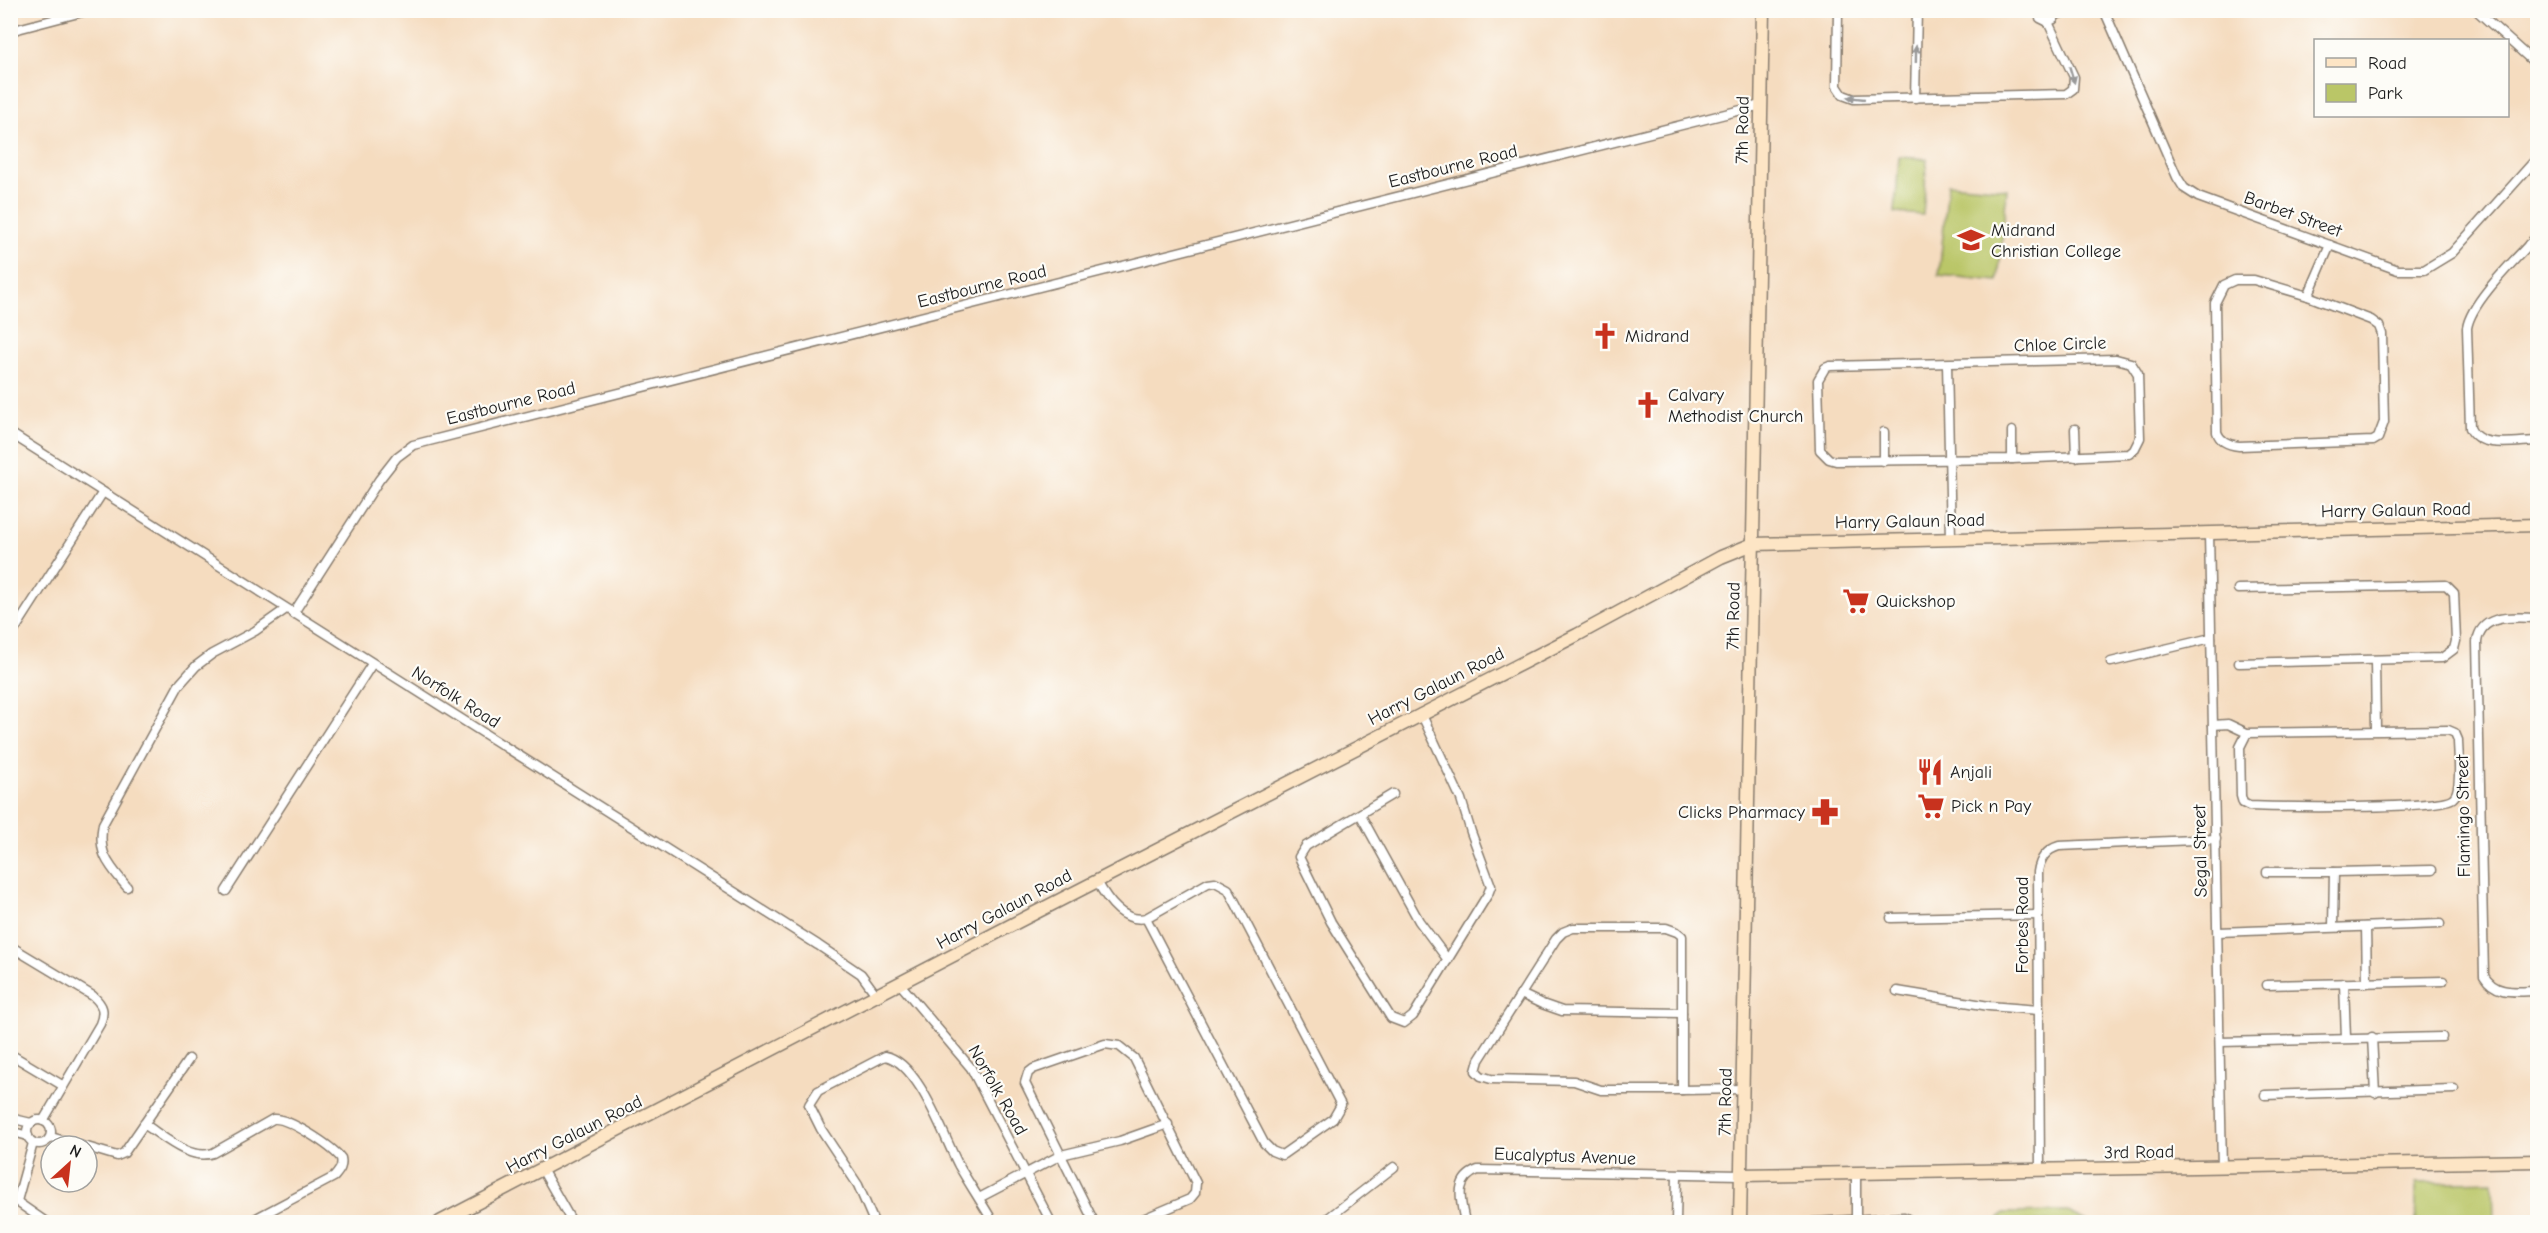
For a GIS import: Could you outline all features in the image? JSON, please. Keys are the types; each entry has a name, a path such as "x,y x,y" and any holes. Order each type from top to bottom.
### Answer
{"main road":[{"name":"7th Road","path":"1740,1222 1763,10"},
{"name":"Harry Galaun Road","path":"440,1222 543,1171 1421,713 1577,635 1721,557 1753,544 2538,525"},
{"name":"3rd Road","path":"1741,1175 2538,1161"}],"street":[{"path":"10,31 90,10"},
{"path":"1838,10 1838,91 1854,99 2059,95 2071,92 2074,77 2048,22 2040,18 2039,10"},
{"path":"1915,98 1917,10"},
{"path":"2048,22 2055,19 2056,13 2069,10"},
{"name":"Barbet Street","path":"2104,10 2177,177 2184,188 2198,197 2398,270 2415,272 2433,267 2452,254 2538,157"},
{"path":"2476,10 2508,39"},
{"path":"2509,40 2538,66"},
{"name":"Eastbourne Road","path":"289,611 379,480 397,457 413,446 1761,105"},
{"path":"2538,235 2477,305 2468,320 2470,428 2474,436 2484,441 2538,441"},
{"path":"2529,244 2538,252"},
{"path":"2308,296 2330,245"},
{"path":"2245,279 2308,296 2371,320 2381,329 2384,422 2382,434 2373,441 2239,446 2226,443 2217,432 2215,303 2219,291 2229,282 2245,279"},
{"name":"Chloe Circle","path":"2116,359 2131,363 2136,368 2139,382 2138,444 2134,450 2121,455 2076,458 1836,460 1829,459 1820,450 1818,388 1821,373 1830,366 1947,364 2116,359"},
{"path":"1947,364 1951,538"},
{"path":"2075,429 2076,458"},
{"path":"2012,431 2012,459"},
{"path":"1884,432 1884,461"},
{"name":"Norfolk Road","path":"10,433 854,969 877,996"},
{"path":"10,637 103,492"},
{"name":"Segal Street","path":"2209,533 2222,1168"},
{"path":"2238,589 2442,584 2451,587 2454,593 2457,641 2451,653 2442,657 2375,661 2239,663"},
{"path":"127,887 107,863 101,850 103,825 179,686 196,666 212,654 289,611"},
{"name":"Flamingo Street","path":"2538,618 2492,620 2478,633 2477,642 2482,965 2484,976 2492,986 2501,991 2538,991"},
{"path":"2111,662 2211,638"},
{"path":"2375,661 2376,730"},
{"path":"226,891 372,664"},
{"path":"1393,794 1306,846 1299,857 1331,922 1391,1018 1399,1023 1409,1021 1491,886 1470,832 1461,799 1421,713"},
{"path":"2213,725 2228,724 2247,733 2442,729 2455,733 2458,740 2459,789 2448,801 2429,804 2249,806 2242,803 2241,796 2240,747 2247,733"},
{"path":"1360,814 1419,921 1448,960"},
{"name":"Forbes Road","path":"2040,1171 2038,915 2039,865 2042,858 2052,848 2216,839"},
{"path":"2267,872 2432,870"},
{"path":"2333,927 2334,872"},
{"path":"1097,881 1117,909 1135,918 1146,918 1208,883 1220,883 1228,889 1340,1101 1340,1110 1333,1119 1286,1154 1278,1154 1264,1143 1146,918"},
{"path":"1891,918 2038,915"},
{"path":"2218,932 2440,924"},
{"path":"2366,927 2367,983"},
{"path":"1682,1090 1683,942 1677,932 1666,928 1568,930 1556,939 1477,1064 1476,1071 1481,1076 1491,1079 1574,1082 1601,1090 1682,1090 1743,1089"},
{"path":"10,946 93,996 104,1009 100,1024 62,1085 43,1121"},
{"path":"2267,985 2443,981"},
{"path":"2344,983 2346,1038"},
{"name":"Norfolk Road","path":"900,984 971,1068 1051,1222"},
{"path":"1897,991 1989,1006 2039,1010"},
{"path":"1521,994 1562,1011 1682,1012"},
{"path":"2220,1042 2442,1036"},
{"path":"2372,1037 2375,1093"},
{"path":"1094,1222 1025,1086 1026,1076 1033,1069 1105,1044 1119,1046 1134,1058 1196,1183 1195,1193 1190,1199 1136,1222"},
{"path":"10,1054 62,1085"},
{"path":"874,1222 858,1185 821,1129 809,1105 818,1091 882,1056 889,1056 899,1062 923,1091 959,1165 993,1222"},
{"path":"99,1150 121,1155 189,1059"},
{"path":"2265,1095 2454,1089"},
{"path":"10,1118 31,1123 43,1121 49,1125 50,1134"},
{"path":"144,1124 188,1151 204,1155 213,1153 273,1119 282,1119 292,1123 341,1158 340,1171 334,1178 249,1222"},
{"path":"31,1123 27,1129 30,1140 14,1199 46,1222"},
{"path":"979,1198 1061,1155 1120,1141 1168,1124"},
{"path":"10,1131 39,1142"},
{"path":"1323,1222 1394,1167"},
{"name":"Eucalyptus Avenue","path":"1465,1222 1460,1188 1466,1177 1478,1170 1741,1175"},
{"path":"543,1171 572,1222"},
{"path":"1856,1174 1856,1221"},
{"path":"1676,1222 1677,1175"},
{"path":"1813,1222 1904,1217 1912,1222"}],"green space":[{"path":"1899,157 1927,159 1923,215 1895,213"},
{"path":"1948,184 2007,189 1998,281 1939,275"},
{"path":"2493,1181 2494,1222 2416,1222 2416,1183"},
{"path":"2068,1212 2089,1222 1997,1222 2004,1213"}],"place":[{"name":"Midrand Christian College","path":"1971,240"},
{"name":"Midrand","path":"1605,336"},
{"name":"Calvary Methodist Church","path":"1648,405"},
{"name":"Quickshop","path":"1856,601"},
{"name":"Anjali","path":"1930,772"},
{"name":"Pick n Pay","path":"1931,806"},
{"name":"Clicks Pharmacy","path":"1825,812"}]}
